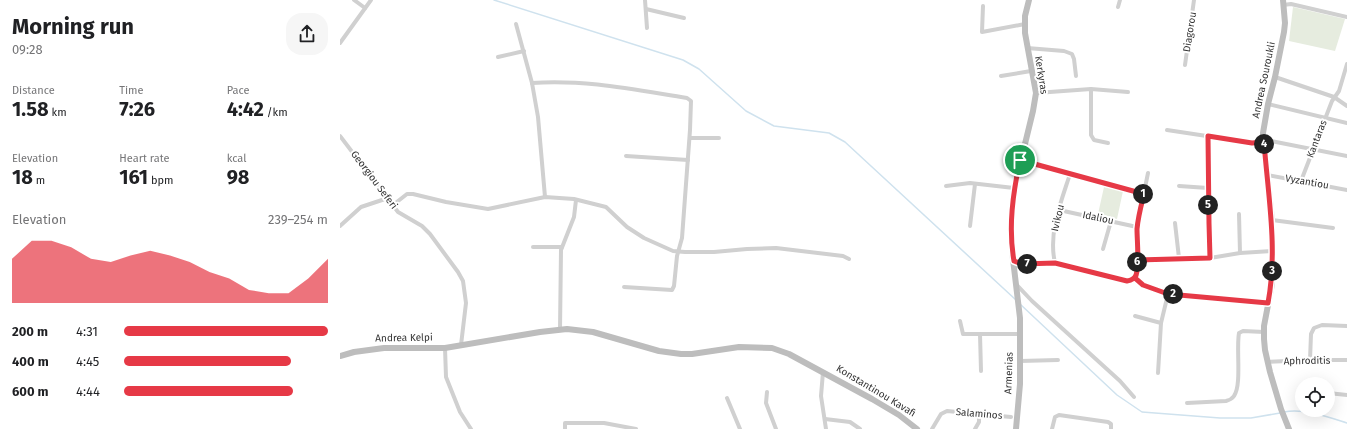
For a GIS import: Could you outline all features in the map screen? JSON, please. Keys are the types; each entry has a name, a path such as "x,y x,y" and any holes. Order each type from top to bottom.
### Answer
{"street":[{"path":"354,0 365,8"},
{"path":"340,43 371,0"},
{"path":"645,0 647,28"},
{"name":"Kerkyras","path":"1020,318 1012,238 1014,188 1036,93 1024,24 1028,0"},
{"path":"1118,7 1120,0"},
{"name":"Diagorou","path":"1185,65 1194,0"},
{"path":"1283,3 1347,17"},
{"name":"Andrea Souroukli","path":"1283,3 1285,28 1264,126 1264,142 1272,220 1272,284 1264,332 1264,345 1267,362 1278,401 1287,426"},
{"path":"983,6 982,32 1024,24"},
{"path":"646,10 684,18"},
{"path":"516,24 532,83 538,117 545,197"},
{"path":"1027,48 1064,51 1072,54 1076,76"},
{"path":"498,56 524,51"},
{"name":"Kantaras","path":"1301,181 1325,117 1334,97 1339,91 1347,64"},
{"path":"1001,76 1032,71"},
{"path":"1275,77 1334,97 1347,106"},
{"path":"532,83 564,82 622,88 689,99 692,103 682,238 678,251 673,289 624,287"},
{"path":"1036,93 1091,89 1128,92"},
{"path":"1091,89 1091,136 1096,141 1108,143"},
{"path":"1268,104 1347,123"},
{"path":"1167,130 1252,143 1271,141 1347,156"},
{"name":"Georgiou Seferi","path":"340,136 398,212 422,226 430,234 458,272 463,281 466,303 461,345"},
{"path":"1208,136 1210,258"},
{"path":"690,138 719,138"},
{"path":"626,156 688,160"},
{"path":"1020,160 1144,194"},
{"path":"1014,261 1022,264 1055,263 1127,281 1135,278 1137,274 1137,227 1148,173"},
{"name":"Ivikou","path":"1055,263 1053,241 1059,210 1070,174"},
{"name":"Vyzantiou","path":"1267,175 1347,190"},
{"path":"970,226 975,184"},
{"path":"946,186 975,184 1014,188"},
{"path":"1179,186 1208,188"},
{"path":"393,205 407,194 488,209 545,197 576,200 606,207 628,227 644,238 673,250 714,252 776,248 849,258"},
{"path":"340,226 361,207 388,198"},
{"path":"560,330 561,250 574,217 576,200"},
{"name":"Idaliou","path":"1059,210 1137,227"},
{"path":"1239,214 1240,253"},
{"path":"1272,220 1333,228"},
{"path":"1103,249 1111,221"},
{"path":"1176,223 1179,258"},
{"path":"533,246 562,247"},
{"path":"1137,260 1210,258 1240,253 1272,251"},
{"path":"1135,278 1143,285 1168,294 1268,303"},
{"path":"1017,286 1120,381 1134,397"},
{"path":"1158,373 1161,323 1168,294"},
{"path":"1135,316 1161,323"},
{"name":"Armenias","path":"1016,429 1020,385 1020,318"},
{"path":"960,321 963,334 1020,334"},
{"path":"1310,360 1311,334 1314,328 1322,325 1347,326"},
{"name":"Andrea Kelpi","path":"340,356 354,352 384,348 445,348 560,330"},
{"name":"Konstantinou Kavafi","path":"560,330 581,330 593,332 659,351 681,354 692,354 739,347 772,348 789,354 823,372 885,407 917,429"},
{"path":"1187,403 1226,401 1232,399 1236,393 1238,380 1239,333 1243,331 1264,332"},
{"path":"980,334 980,371"},
{"path":"445,348 446,377 460,412 471,429"},
{"path":"1020,361 1058,360"},
{"name":"Aphroditis","path":"1267,362 1347,360"},
{"path":"823,372 821,396 826,429"},
{"path":"767,392 766,403 776,429"},
{"path":"1335,394 1347,395"},
{"path":"727,398 740,429"},
{"name":"Salaminos","path":"932,429 944,412 952,411 1011,417"},
{"path":"975,429 979,422 979,414"},
{"path":"1052,429 1055,416 1059,415 1110,422 1111,429"},
{"path":"825,419 846,421 854,424 860,429"},
{"path":"565,429 565,423 604,422 617,427 636,429"}],"shaded area":[{"path":"1293,7 1345,19 1335,51 1289,41"},
{"path":"1104,187 1123,191 1117,219 1098,214"}],"waterway":[{"path":"494,0 683,60 699,69 746,111 774,126 829,133 845,142 1016,300"},
{"path":"1020,304 1117,395 1142,412 1220,418 1251,418 1280,413"},
{"path":"1284,412 1308,412 1347,423"}],"route":[{"path":"1020,160 1013,198 1012,252 1014,261 1022,264 1055,263 1132,281 1137,274 1137,260 1210,258 1208,136 1252,143 1264,142 1272,220 1272,284 1268,303 1168,294 1143,285 1135,278 1137,274 1137,260 1137,247 1137,227 1144,194 1020,160"}]}
